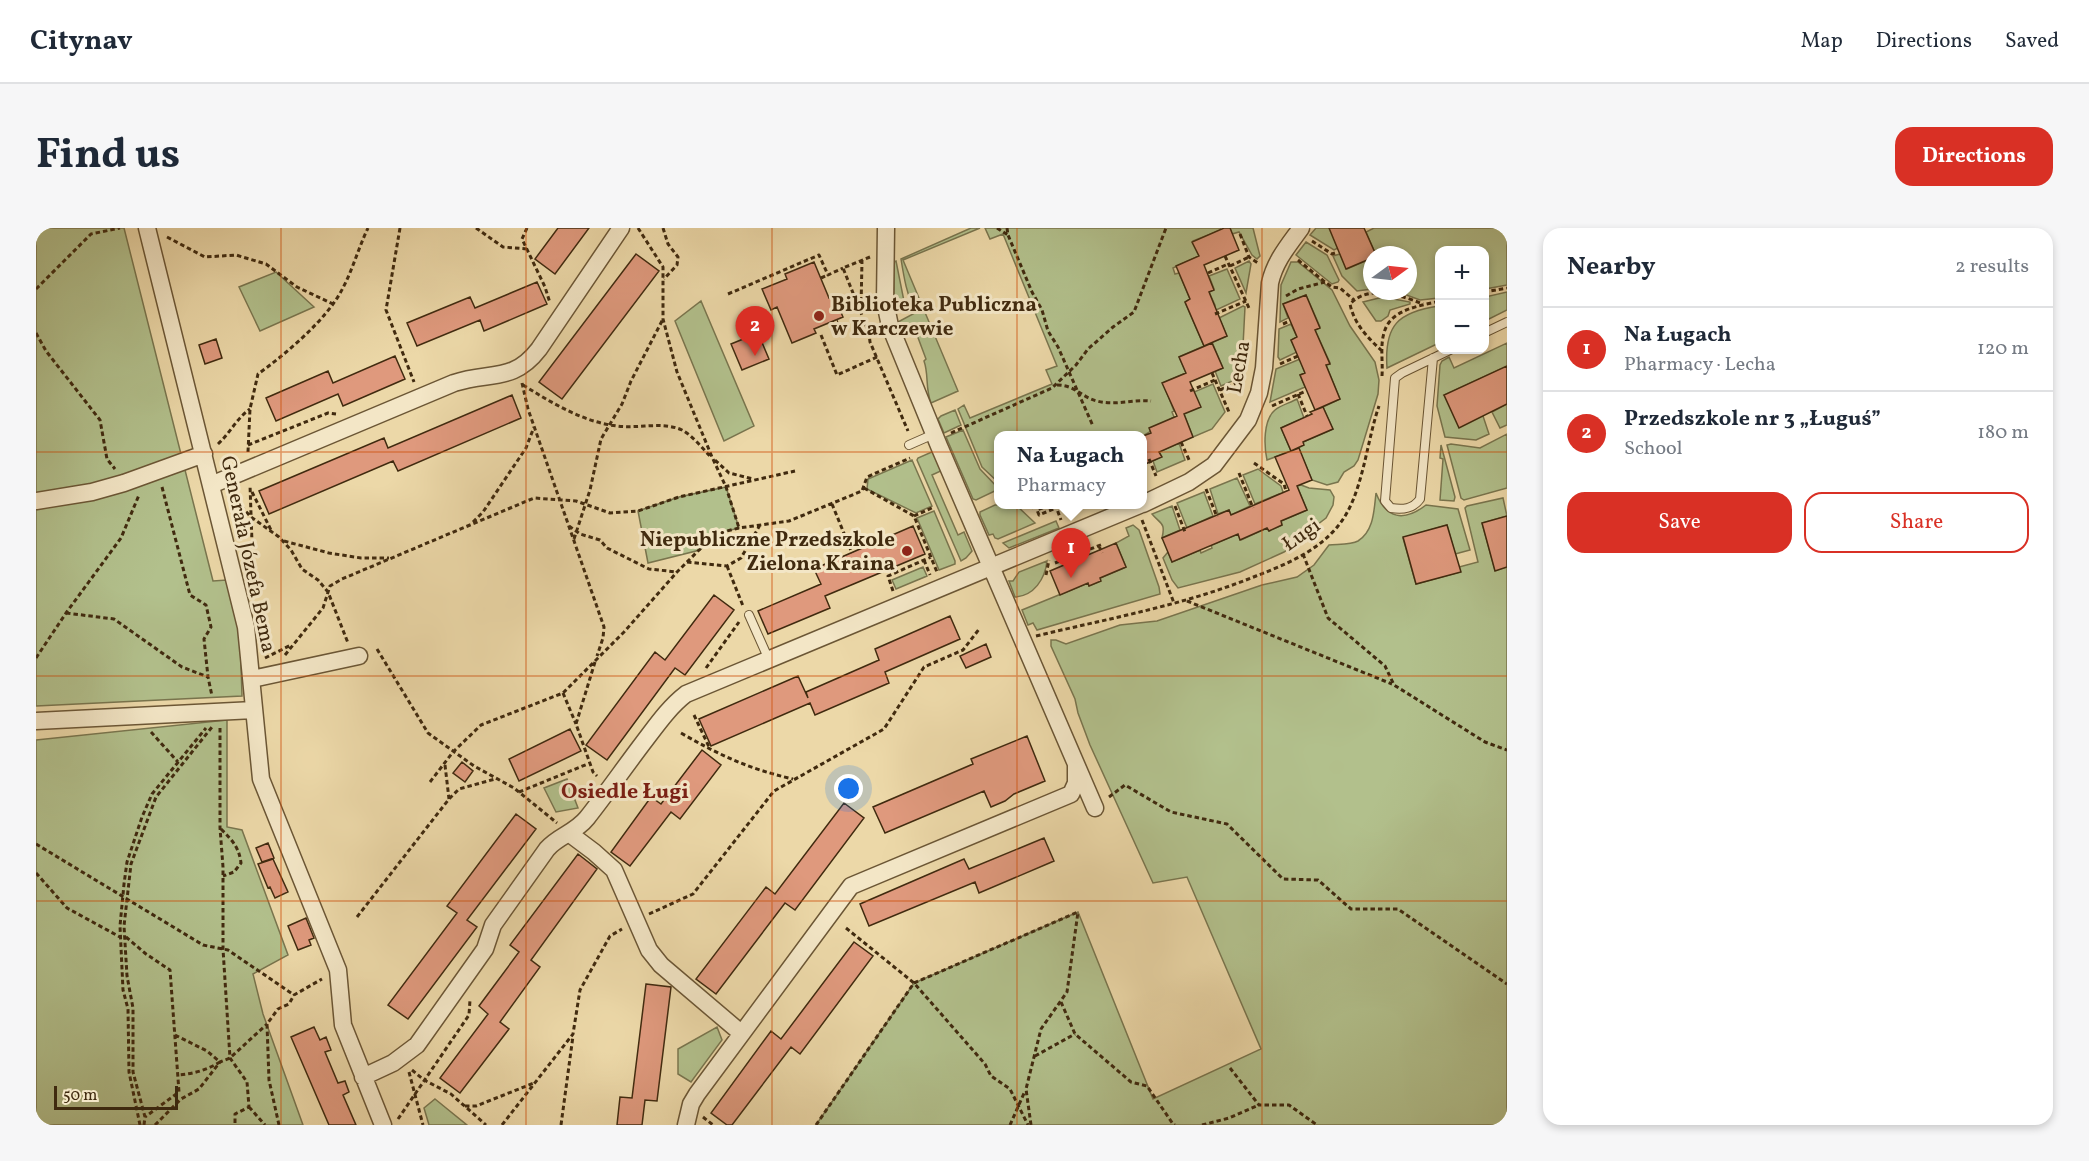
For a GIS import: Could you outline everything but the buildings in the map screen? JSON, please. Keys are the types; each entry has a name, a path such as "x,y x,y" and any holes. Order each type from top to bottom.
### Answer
{"street":[{"name":"Generała Józefa Bema","path":"147,228 246,627 261,779 338,970 343,1025 383,1125"},
{"path":"211,485 469,378 502,374 520,377 621,228"},
{"path":"886,228 885,302 888,318 926,413 940,434 992,567 1095,808"},
{"name":"Lecha","path":"1147,502 1189,482 1214,465 1248,420 1259,393 1264,368 1270,283 1273,271 1279,259 1303,232"},
{"path":"36,501 76,496 124,483 204,454"},
{"name":"Lecha","path":"363,1077 393,1063 417,1045 485,949 492,926 547,849 552,843 570,834 585,820 652,731 686,694 1130,509"},
{"path":"252,679 355,653"},
{"path":"36,721 254,710"},
{"path":"686,1125 693,1100 851,886 1071,794 1076,783 1076,764"},
{"path":"570,834 614,870 649,950 661,965 741,1033"}],"lane":[{"path":"1489,331 1507,322"},
{"path":"1432,358 1420,499 1413,507 1391,508 1385,501 1395,378 1402,373 1432,358 1441,354"},
{"path":"909,444 940,434"},
{"path":"749,615 769,660"}],"path":[{"path":"36,289 91,234 120,228"},
{"path":"246,561 252,543 248,470 250,409 258,374 275,362 333,304 354,266 368,228"},
{"path":"400,228 386,310 420,397"},
{"path":"476,228 503,247 527,249"},
{"path":"526,228 522,239 545,287 550,304"},
{"path":"638,228 663,267 663,319 677,372 726,487 739,528"},
{"path":"663,228 668,244 678,257 676,265 663,280"},
{"path":"996,228 1008,235"},
{"path":"1007,228 1048,331 1058,347 1094,426"},
{"path":"940,434 1055,385 1088,350 1113,327 1134,312 1166,228"},
{"path":"1303,232 1332,254 1335,253"},
{"path":"1240,234 1249,257 1258,263"},
{"path":"162,235 205,257 236,255 266,264 297,287 333,304"},
{"path":"728,294 819,255 828,275"},
{"path":"1225,256 1249,308"},
{"path":"1291,256 1332,287 1340,288 1354,300"},
{"path":"1208,273 1249,257"},
{"path":"861,311 862,260"},
{"path":"821,278 843,268"},
{"path":"1282,298 1298,289 1325,282"},
{"path":"1489,291 1507,288"},
{"path":"1382,351 1368,338 1352,314 1350,304 1359,295 1374,292 1425,304"},
{"path":"1215,314 1246,301"},
{"path":"1382,380 1384,330 1395,316 1415,307 1435,302"},
{"path":"573,540 586,505 601,439 622,404 631,381 663,319"},
{"path":"830,324 838,321"},
{"path":"36,333 46,351 100,420 107,459 124,483"},
{"path":"820,335 837,375 877,357"},
{"path":"1272,367 1298,356"},
{"path":"1212,373 1229,412"},
{"path":"520,377 562,408 583,417 615,426 659,426 683,430 729,473 754,479"},
{"path":"520,377 534,426 604,627 603,638 576,724"},
{"path":"1190,391 1215,380"},
{"path":"1220,390 1241,381"},
{"path":"1055,385 1072,387 1082,395 1103,402 1151,401"},
{"path":"1265,409 1306,391"},
{"path":"1299,394 1307,416"},
{"name":"Ługi","path":"1023,639 1186,601 1261,574 1303,554 1338,526 1348,508 1364,465 1381,399"},
{"path":"218,444 230,433 242,415 250,409"},
{"path":"470,524 483,513 526,448 534,426"},
{"path":"1181,442 1190,462"},
{"path":"430,782 453,752 481,725 563,693 624,632 677,572 715,534 789,521 862,491 867,477 913,456"},
{"path":"1149,459 1156,476"},
{"path":"1254,463 1284,484 1286,491"},
{"path":"273,674 280,660 323,608 330,586 534,498 576,501 610,513 638,511 679,497 795,471"},
{"path":"36,658 121,538 153,472"},
{"path":"153,472 190,595 206,605 211,627 204,639 208,677 220,723 223,949 230,1058 247,1082 249,1107 265,1125"},
{"path":"1239,472 1253,508"},
{"path":"250,487 272,532"},
{"path":"1206,487 1217,517"},
{"path":"864,488 914,516 938,574"},
{"path":"230,493 251,517 283,541 302,569 318,580 328,592 355,653"},
{"path":"1174,501 1185,532"},
{"path":"832,504 852,553"},
{"path":"914,516 934,507"},
{"path":"1040,509 1037,510 1039,515 1050,509"},
{"path":"1057,509 1064,527"},
{"path":"1141,509 1174,603"},
{"path":"568,525 580,534 600,540 607,548 649,569 677,572"},
{"path":"687,562 727,566 741,558 760,525"},
{"path":"283,541 329,553 361,558 391,558"},
{"path":"1055,563 1103,544"},
{"path":"1099,546 1102,553"},
{"path":"1303,554 1328,618 1385,666 1394,685"},
{"path":"1046,576 1049,556"},
{"path":"894,593 888,576 931,557"},
{"path":"1065,559 1068,566"},
{"path":"924,560 931,577"},
{"path":"1186,601 1394,685 1485,742 1507,750"},
{"path":"66,613 114,619 182,667 208,677"},
{"path":"561,1125 580,990 610,936 636,920 693,894 774,791 884,729 924,667 963,650 980,628"},
{"path":"263,659 294,644"},
{"path":"377,649 428,732 453,752 519,792 570,834"},
{"path":"563,693 593,772 610,788"},
{"path":"142,1125 129,1072 128,1009 123,990 125,899 130,864 156,797 206,736 215,723 217,712"},
{"path":"694,715 711,750"},
{"path":"681,733 711,750 759,771 795,779"},
{"path":"444,763 448,799"},
{"path":"519,792 590,763"},
{"path":"357,917 448,799 459,789 497,779"},
{"path":"1095,808 1125,785 1171,812 1227,824 1283,879 1318,880 1351,909 1398,909 1507,984"},
{"path":"220,828 240,851 241,863 234,872 223,876"},
{"path":"36,844 202,945 228,950 294,995"},
{"path":"36,873 67,908 123,937 171,970 179,1092 145,1118 142,1125"},
{"path":"816,1125 914,983 1078,912 1067,992 1041,1029 1026,1089 1010,1125"},
{"path":"846,928 914,983 985,1064 991,1076 1010,1089 1029,1125"},
{"path":"123,937 128,989 133,1008 134,1072 145,1118"},
{"path":"177,1075 210,1068 230,1058 267,1024 278,1010 289,1004 294,995 338,970"},
{"path":"394,1125 469,1015 470,1001 476,991"},
{"path":"1060,1002 1075,1034 1131,1082 1147,1086 1175,1125"},
{"path":"267,1024 269,1080 279,1125"},
{"path":"502,1125 573,1034"},
{"path":"1034,1057 1075,1034"},
{"path":"175,1035 207,1051 220,1062"},
{"path":"155,1125 181,1099 199,1089 220,1062"},
{"path":"423,1125 408,1067 424,1080 451,1094 486,1125"},
{"path":"1230,1068 1259,1104"},
{"path":"465,1106 476,1106 536,1082"},
{"path":"1026,1089 1029,1125"},
{"path":"1202,1125 1230,1118 1259,1104 1289,1105 1317,1125"},
{"path":"235,1125 236,1114 249,1107"}],"green space":[{"path":"36,228 124,228 213,581 227,580 240,634 242,696 36,706"},
{"path":"971,228 980,228 903,260 958,391 931,403 924,361 926,359 917,335 913,336 898,322 915,313 901,259"},
{"path":"985,228 1220,228 1221,230 1193,241 1199,256 1173,268 1175,274 1179,273 1190,299 1185,302 1204,346 1179,357 1186,373 1163,383 1174,411 1172,412 1174,417 1147,434 1147,431 994,431 994,478 982,467 958,409 964,405 970,418 1052,384 1046,370 1057,366 1003,234 990,239"},
{"path":"1230,228 1253,228 1260,256 1257,259 1252,255 1239,232 1232,234"},
{"path":"1316,228 1337,228 1338,248 1334,250 1310,235"},
{"path":"1374,228 1507,228 1507,285 1489,288 1489,246 1435,246 1435,298 1417,299 1417,246 1372,246 1366,232"},
{"path":"1306,242 1327,255 1338,282 1332,284 1296,255"},
{"path":"1340,254 1347,269 1363,262 1363,290 1357,291 1342,276 1333,256"},
{"path":"896,261 905,306 896,311 894,262"},
{"path":"1249,261 1251,264 1246,293 1235,268"},
{"path":"1291,262 1298,262 1332,290 1350,326 1375,362 1379,380 1378,394 1358,460 1354,466 1344,472 1338,482 1327,485 1312,480 1298,447 1303,442 1333,429 1323,407 1340,399 1326,365 1330,363 1315,330 1320,327 1306,295 1283,304 1288,318 1280,322 1281,285"},
{"path":"1227,269 1240,299 1214,311 1215,305 1209,292 1214,289 1209,276"},
{"path":"276,272 314,307 260,331 239,287"},
{"path":"1507,292 1507,310 1489,319 1489,300 1489,296"},
{"path":"1399,300 1410,302 1410,304 1390,310 1388,316 1381,321 1376,321 1363,302"},
{"path":"701,301 754,426 724,441 675,321"},
{"path":"1245,307 1243,346 1238,348 1236,363 1240,365 1239,378 1221,386 1215,371 1223,368 1212,342 1227,336 1221,322 1217,319"},
{"path":"1435,307 1435,345 1387,368 1388,341 1396,323 1413,312"},
{"path":"1291,324 1297,337 1291,340 1297,352 1280,360 1278,357 1279,329"},
{"path":"1507,343 1507,366 1444,395 1483,416 1489,434 1476,440 1445,437 1437,406 1442,361 1449,357 1454,368 1484,354 1489,354 1489,351"},
{"path":"1300,359 1305,373 1300,375 1305,387 1270,402 1276,369"},
{"path":"1213,384 1225,412 1212,429 1193,437 1184,414 1194,392"},
{"path":"1297,399 1304,418 1281,428 1291,451 1267,460 1265,441 1268,420 1275,410"},
{"path":"1507,404 1507,425 1500,428 1492,412"},
{"path":"955,410 961,425 944,433 938,419"},
{"path":"963,430 980,469 994,484 994,491 976,500 973,499 946,437"},
{"path":"1507,434 1507,488 1464,500 1461,498 1447,445 1480,448"},
{"path":"1179,443 1185,460 1157,472 1153,461 1161,457 1159,452"},
{"path":"1441,445 1455,497 1454,501 1440,500 1443,459 1440,458"},
{"path":"934,451 943,470 932,475 958,535 964,532 972,551 961,561 917,460"},
{"path":"912,460 932,506 916,513 867,489 868,479"},
{"path":"1258,469 1281,486 1284,495 1279,494 1255,504 1243,475"},
{"path":"1237,478 1250,506 1231,515 1229,510 1218,514 1210,489"},
{"path":"1297,486 1330,490 1334,497 1333,505 1326,518 1313,528 1310,534 1284,552 1240,572 1178,588 1163,558 1168,552 1172,562 1200,550 1201,553 1212,548 1211,545 1238,534 1241,540 1267,528 1269,531 1282,525 1281,521 1307,510"},
{"path":"726,487 739,528 715,534 700,550 648,563 638,511 679,497"},
{"path":"1204,492 1213,516 1187,528 1177,503"},
{"path":"1376,493 1385,508 1397,515 1410,514 1426,505 1458,509 1470,550 1455,554 1447,525 1403,538 1416,584 1460,572 1459,567 1478,562 1465,508 1467,506 1503,498 1507,516 1482,523 1495,570 1507,567 1507,1125 816,1125 914,983 1078,912 1153,1099 1261,1049 1187,877 1153,883 1090,745 1075,699 1051,646 1051,640 1066,644 1120,625 1157,621 1262,585 1297,577 1314,565 1329,545 1352,543 1363,537 1372,520"},
{"path":"994,505 994,509 1020,509 1035,523 998,539 993,534 989,535 980,512"},
{"path":"1172,506 1180,530 1162,538 1163,526 1152,514"},
{"path":"934,511 955,561 955,564 939,570 917,518"},
{"path":"1056,521 1059,528 1009,548 1003,543"},
{"path":"1133,525 1139,530 1160,594 1037,630 1033,623 1028,625 1022,610 1088,583 1089,586 1100,581 1100,578 1126,567 1116,543 1129,536 1126,528"},
{"path":"1047,561 1044,574 1033,590 1015,597 1009,581 1013,581 1019,572"},
{"path":"923,567 927,576 896,589 892,580"},
{"path":"227,720 227,827 242,830 288,955 253,974 263,1014 303,1125 36,1125 36,740"},
{"path":"567,779 578,808 556,812 544,788"},
{"path":"717,1027 722,1040 691,1082 678,1074 678,1049"},
{"path":"435,1099 467,1125 429,1125 424,1108"}],"place":[{"name":"Biblioteka Publiczna w Karczewie","path":"819,316"},
{"name":"Przedszkole nr 3 „Ługuś”","path":"755,356"},
{"name":"Niepubliczne Przedszkole Zielona Kraina","path":"907,551"},
{"name":"Na Ługach","path":"1071,578"}],"district":[{"name":"Osiedle Ługi","path":"625,790"}]}
